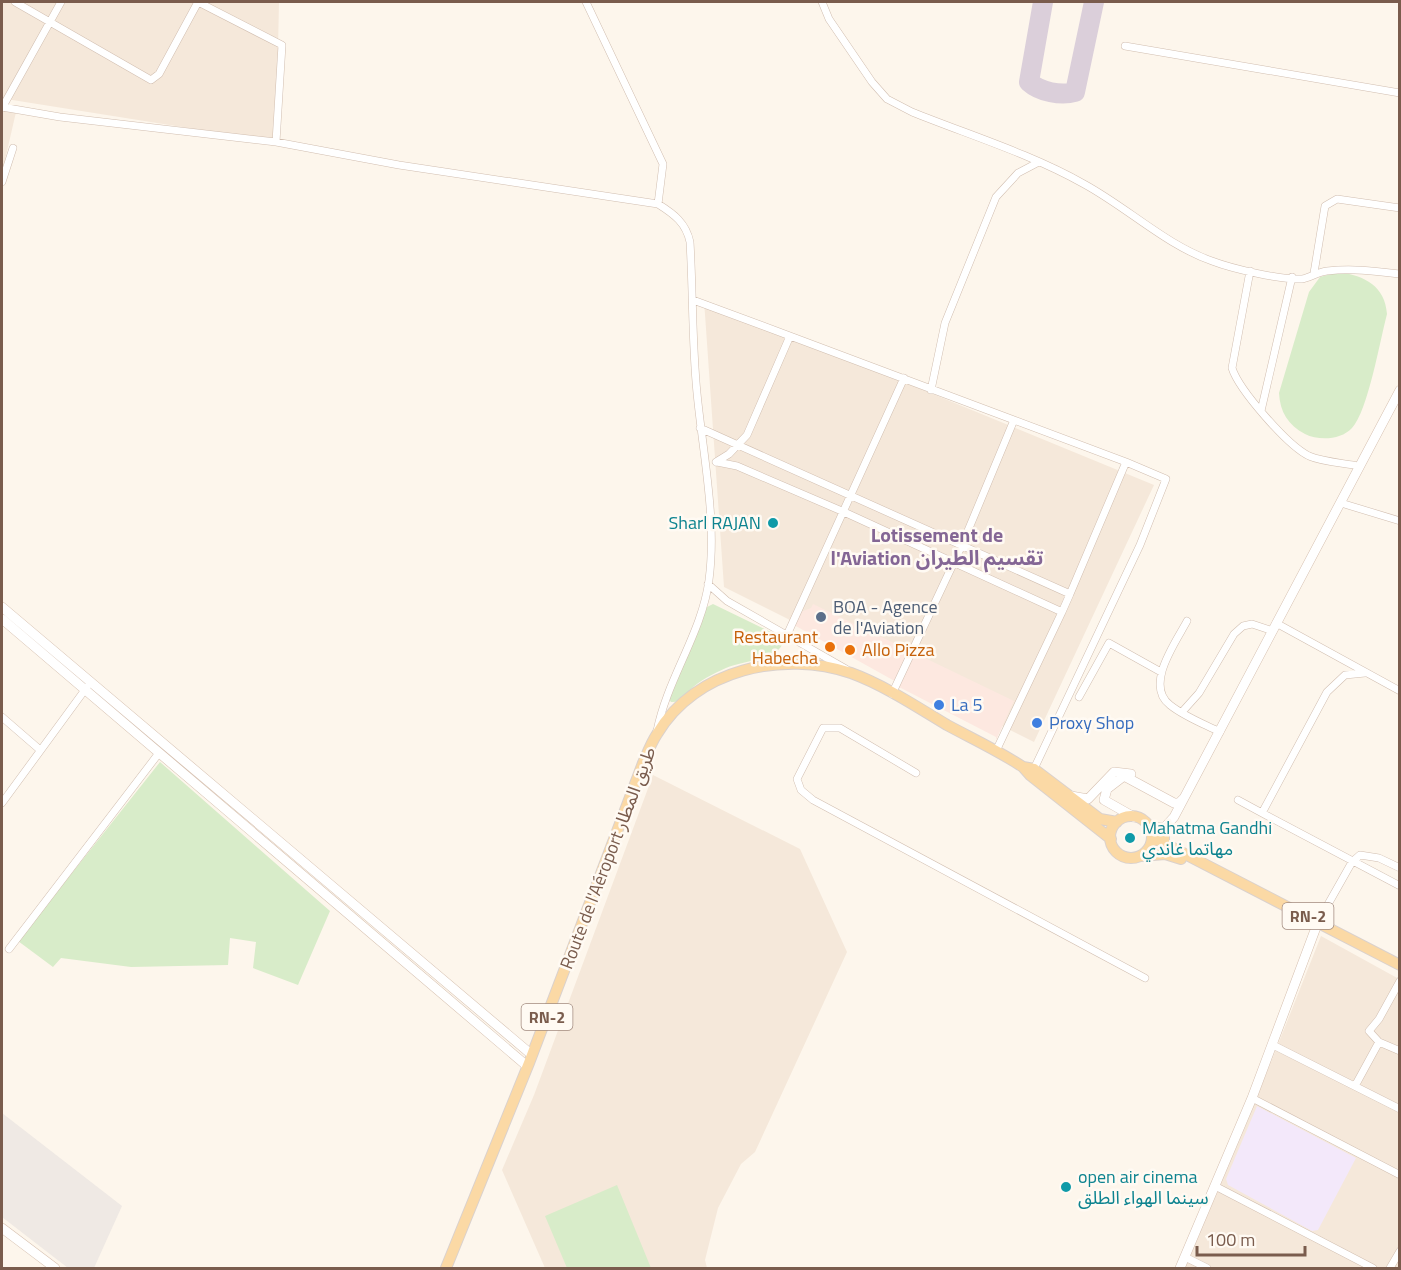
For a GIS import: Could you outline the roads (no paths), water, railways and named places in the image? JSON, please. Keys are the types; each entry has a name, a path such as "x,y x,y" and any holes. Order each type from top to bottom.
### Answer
{"main road":[{"path":"1184,798 1179,803 1174,803 1124,776 1107,789 1104,800 1148,826 1164,828 1168,826 1184,798 1220,732 1400,390"},
{"path":"2,607 33,640"},
{"path":"2,619 33,640 334,894 527,1066"},
{"name":"Route de l'Aéroport طريق المطار","path":"446,1269 532,1055 643,763 657,733 696,695 732,674 773,663 795,662 852,674 1029,770 1070,796 1100,819 1117,822"},
{"path":"87,686 159,753 532,1055"},
{"name":"Route de l'Aéroport طريق المطار","path":"1029,770 1111,839"},
{"path":"1070,796 1092,797 1105,779 1118,771 1129,773 1177,800 1184,798"},
{"path":"1111,839 1117,822 1134,817"},
{"path":"1141,856 1149,848 1152,837 1148,826"},
{"path":"1164,828 1164,844"},
{"name":"RN-2","path":"1152,837 1400,964"},
{"name":"RN-2","path":"1111,839 1114,849 1123,856 1166,854 1215,870"},
{"path":"1180,1269 1252,1098 1318,922"},
{"path":"2,1228 55,1269"}],"street":[{"path":"15,2 151,80 159,74 198,2 264,35 282,45 276,142"},
{"path":"61,2 2,107 60,117 276,142 399,165 658,204 674,213 688,232 693,300 694,362 706,465 712,555 708,584 697,621 669,686 657,733"},
{"path":"585,2 663,164 658,204"},
{"path":"822,2 829,19 887,99 912,112 1083,183 1131,212 1173,243 1212,261 1250,271 1303,279 1314,273 1371,269 1400,274"},
{"path":"1125,46 1400,93"},
{"path":"2,182 13,148"},
{"path":"931,390 945,323 996,197 1018,173 1037,163"},
{"path":"1314,273 1324,206 1336,199 1400,208"},
{"path":"1250,271 1232,368 1241,388 1303,453 1311,457 1359,466"},
{"path":"1262,411 1292,277"},
{"path":"693,300 1126,462 1166,480 1125,578 1029,770"},
{"path":"706,465 716,462 740,444 747,435 790,336"},
{"path":"787,635 904,378"},
{"path":"892,694 962,545 1014,420"},
{"path":"700,428 1070,594"},
{"path":"716,462 737,466 844,512 1062,612"},
{"path":"996,751 1062,612 1126,462"},
{"path":"1341,503 1400,521"},
{"path":"708,584 727,601 852,674"},
{"path":"1187,621 1161,672 1163,697 1169,705 1220,732"},
{"path":"1182,712 1198,693 1234,634 1243,626 1252,624 1275,627 1400,692"},
{"path":"1079,698 1108,643 1161,672"},
{"path":"1262,813 1327,692 1345,675 1365,673"},
{"path":"2,803 39,749 87,686"},
{"path":"2,717 39,749"},
{"path":"916,773 840,728 823,728 797,779 801,790 813,800 1145,978"},
{"path":"9,949 159,753"},
{"path":"1238,800 1400,886"},
{"path":"1318,922 1352,862 1360,855 1372,856 1400,868"},
{"path":"1400,981 1369,1032 1379,1042 1400,1051"},
{"path":"1355,1086 1379,1042"},
{"path":"1273,1045 1400,1109"},
{"path":"1252,1098 1400,1175"},
{"path":"1215,1186 1373,1269"},
{"path":"1390,1269 1400,1251"},
{"path":"1185,1257 1208,1269"}],"place":[{"name":"Sharl RAJAN","path":"773,523"},
{"name":"BOA - Agence de l'Aviation","path":"821,617"},
{"name":"Restaurant Habecha","path":"830,647"},
{"name":"Allo Pizza","path":"850,650"},
{"name":"La 5","path":"939,705"},
{"name":"Proxy Shop","path":"1037,723"},
{"name":"Mahatma Gandhi مهاتما غاندي","path":"1130,838"},
{"name":"open air cinema سينما الهواء الطلق","path":"1066,1187"}],"district":[{"name":"Lotissement de l'Aviation تقسيم الطيران","path":"937,546"}]}
